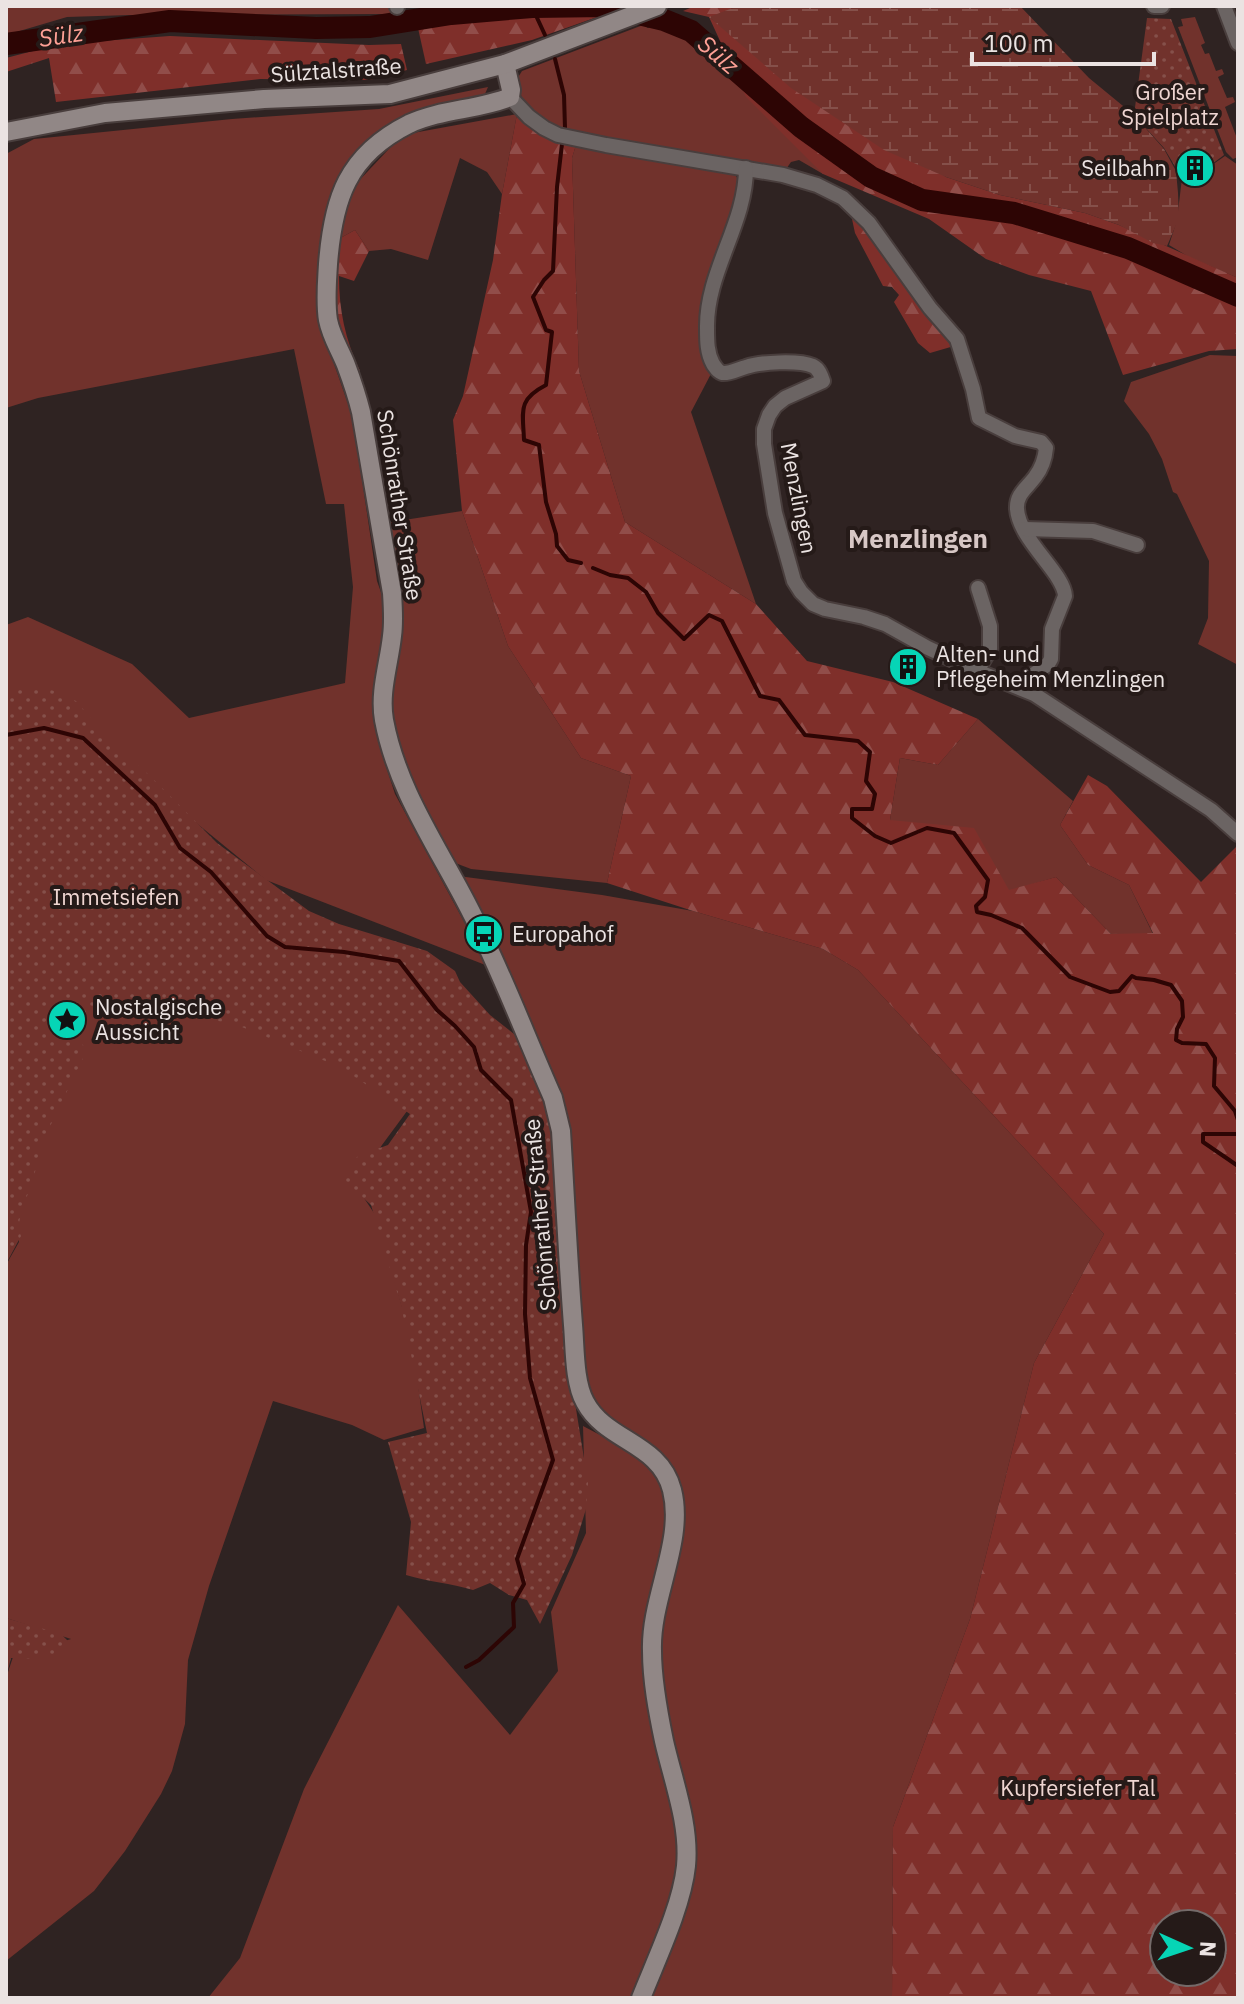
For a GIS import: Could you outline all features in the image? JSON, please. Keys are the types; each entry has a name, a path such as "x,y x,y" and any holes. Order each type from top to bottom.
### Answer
{"street":[{"name":"Sülztalstraße","path":"6,132 83,116 148,109 264,99 390,94 498,65 657,6"},
{"path":"1154,6 1162,6"},
{"path":"1224,6 1238,43"},
{"path":"498,65 511,90 510,97 529,117 558,135 783,175 835,193 869,223 930,308 957,339 979,418 1015,436 1041,442 1046,448 1037,475 1018,499 1019,519 1039,554 1062,583 1065,596 1052,629 1051,659 1018,686"},
{"path":"490,103 495,97 498,65"},
{"name":"Schönrather Straße","path":"510,97 412,123 389,135 358,163 340,195 330,241 328,321 358,398 392,593 393,622 382,708 392,752 416,813 489,950 558,1114 575,1347 579,1387 584,1401 593,1415 656,1460 666,1472 675,1504 674,1535 657,1602 651,1649 661,1725 684,1829 686,1869 675,1910 641,1998"},
{"name":"Menzlingen","path":"746,168 746,184 736,219 711,289 707,317 709,354 717,370 722,373 759,364 790,363 814,366 821,374 823,381 785,398 775,406 764,429 775,513 794,581 801,592 813,604 885,624 928,648 1034,694 1211,810 1238,834"},
{"path":"1025,529 1093,531 1137,545"},
{"path":"977,671 990,649 990,626 978,588"}],"green space":[{"path":"6,6 393,6 391,14 67,17 6,35"},
{"path":"695,6 738,6 710,18 946,177 1000,195 1085,213 1238,278 1238,349 1209,351 1123,375 1091,291 1029,275 986,259 929,219 823,174 746,97 709,17 683,11"},
{"path":"738,6 1020,6 1089,78 1134,115 1164,149 1176,171 1179,218 1167,246 1153,243 1119,225 1085,213 1000,195 946,177 884,150 791,88 709,17"},
{"path":"526,13 600,16 532,40 426,64 418,28"},
{"path":"1195,17 1205,43 1201,45 1205,54 1209,53 1216,71 1222,69 1224,74 1218,77 1227,98 1233,97 1235,102 1225,107 1238,141 1238,157 1233,159 1226,152 1178,27 1183,26 1181,19"},
{"name":"Großer Spielplatz","path":"1147,18 1171,19 1224,155 1200,173 1182,178 1164,148 1134,115"},
{"path":"664,20 829,159 823,174 799,160 791,162 784,172 568,133 544,122 523,103 517,79 522,71"},
{"path":"170,36 401,44 407,70 369,80 260,79 56,102 49,58 6,72 6,58 60,44"},
{"path":"488,87 485,94 397,122 341,173 320,240 318,318 353,418 377,581 389,615 374,689 383,757 395,794 488,966 266,880 178,808 6,692 6,625 28,617 132,664 189,718 345,683 353,587 344,504 326,504 294,349 38,398 6,408 6,154 34,139 232,119 379,109"},
{"path":"517,114 502,194 487,172 460,158 428,260 391,249 369,251 355,230 335,241 352,188 402,135"},
{"name":"Kupfersiefer Tal","path":"517,114 576,145 572,158 579,371 625,522 756,604 807,661 893,682 978,719 938,765 900,758 890,820 974,828 1009,890 1056,877 1111,934 1153,933 1129,885 1088,865 1060,825 1088,775 1107,786 1201,882 1238,845 1238,1998 892,1998 893,1827 970,1619 1034,1363 1104,1234 858,970 823,949 607,883 631,776 581,758 508,646 462,511 453,420 463,396 493,260"},
{"path":"576,145 733,172 738,179 737,202 705,296 713,370 691,412 756,604 625,522 579,371 572,158"},
{"path":"1225,156 1238,165 1238,278 1169,245 1177,220 1182,178 1199,174"},
{"path":"856,215 954,346 930,353 918,343 894,302 899,295 892,287 883,286 855,233 852,219"},
{"path":"355,230 369,251 354,281 339,276 339,289 347,336 360,371 348,360 333,324 335,241"},
{"path":"1210,355 1238,356 1238,665 1198,644 1208,618 1209,561 1177,494 1173,492 1162,459 1149,434 1124,401 1131,382"},
{"path":"462,511 508,646 581,758 631,776 607,883 471,869 450,861 415,794 390,719 385,523"},
{"name":"Immetsiefen","path":"35,686 76,701 108,738 217,843 309,911 339,924 427,951 455,971 460,982 490,1015 518,1037 550,1111 571,1378 588,1483 586,1509 572,1555 540,1624 527,1600 509,1595 490,1583 473,1590 406,1575 411,1522 388,1442 427,1433 401,1305 371,1205 345,1181 352,1161 388,1145 410,1114 340,1067 237,1025 186,1014 130,1009 103,1009 62,1017 87,1050 40,1147 32,1187 23,1203 18,1228 21,1236 6,1264 6,690"},
{"path":"978,719 1073,801 1060,825 1088,865 1129,885 1153,934 1111,934 1056,877 1009,891 890,820 900,758 938,765"},
{"path":"6,825 233,1022 335,1061 413,1103 356,1186 376,1216 412,1342 424,1428 384,1440 352,1425 273,1401 209,1586 188,1660 185,1724 172,1771 125,1851 94,1891 6,1961 6,1678 13,1657 71,1639 6,1618 6,1265 19,1242 6,1152"},
{"path":"458,876 602,895 693,911 823,949 858,970 1104,1234 1034,1363 970,1619 893,1827 892,1998 647,1998 686,1890 658,1646 678,1491 606,1418 585,1389 567,1138"},
{"path":"583,1426 642,1457 665,1492 668,1520 644,1650 680,1830 679,1867 672,1904 637,1998 208,1998 240,1958 304,1789 398,1605 510,1735 558,1671 551,1612 586,1533"},
{"path":"6,1618 61,1634 68,1641 68,1647 40,1658 11,1658 6,1678"}],"waterway":[{"name":"Sülz","path":"6,44 170,21 316,28 370,27 451,14 532,7 605,6 664,20 691,31 801,127 871,177 922,200 1014,213 1128,248 1238,296"},
{"path":"532,7 545,35"},
{"path":"555,59 564,95 565,128"},
{"path":"562,144 553,271 533,297 546,330 552,332 546,385 526,401 523,421 524,440 539,445 546,502 557,546 568,560 581,563"},
{"path":"593,568 628,578 646,592 658,613 684,639 709,615 722,621 760,696 779,700 805,735 858,741 870,752 866,781 875,794 872,809 852,809 852,818 875,836 891,843 927,828 954,833 988,880 985,897 976,906 977,912 1022,928 1070,977 1110,992 1119,991 1132,976 1171,985 1182,1001 1183,1017 1176,1040 1206,1044 1215,1058 1214,1086 1235,1111 1238,1120"},
{"name":"Immetsiefen","path":"6,735 44,728 83,738 155,805 180,848 211,872 267,936 285,947 399,961 437,1010 474,1047 481,1070 511,1100 531,1212 526,1245 525,1314 530,1378 553,1460 517,1559 524,1584 513,1603 514,1627 479,1660 466,1667"},
{"path":"1238,1131 1238,1134 1203,1134 1203,1142 1238,1166"}],"place":[{"name":"Seilbahn","path":"1195,168"},
{"name":"Alten- und Pflegeheim Menzlingen","path":"908,667"},
{"name":"Europahof","path":"484,934"},
{"name":"Nostalgische Aussicht","path":"67,1020"}],"district":[{"name":"Menzlingen","path":"918,539"}]}
